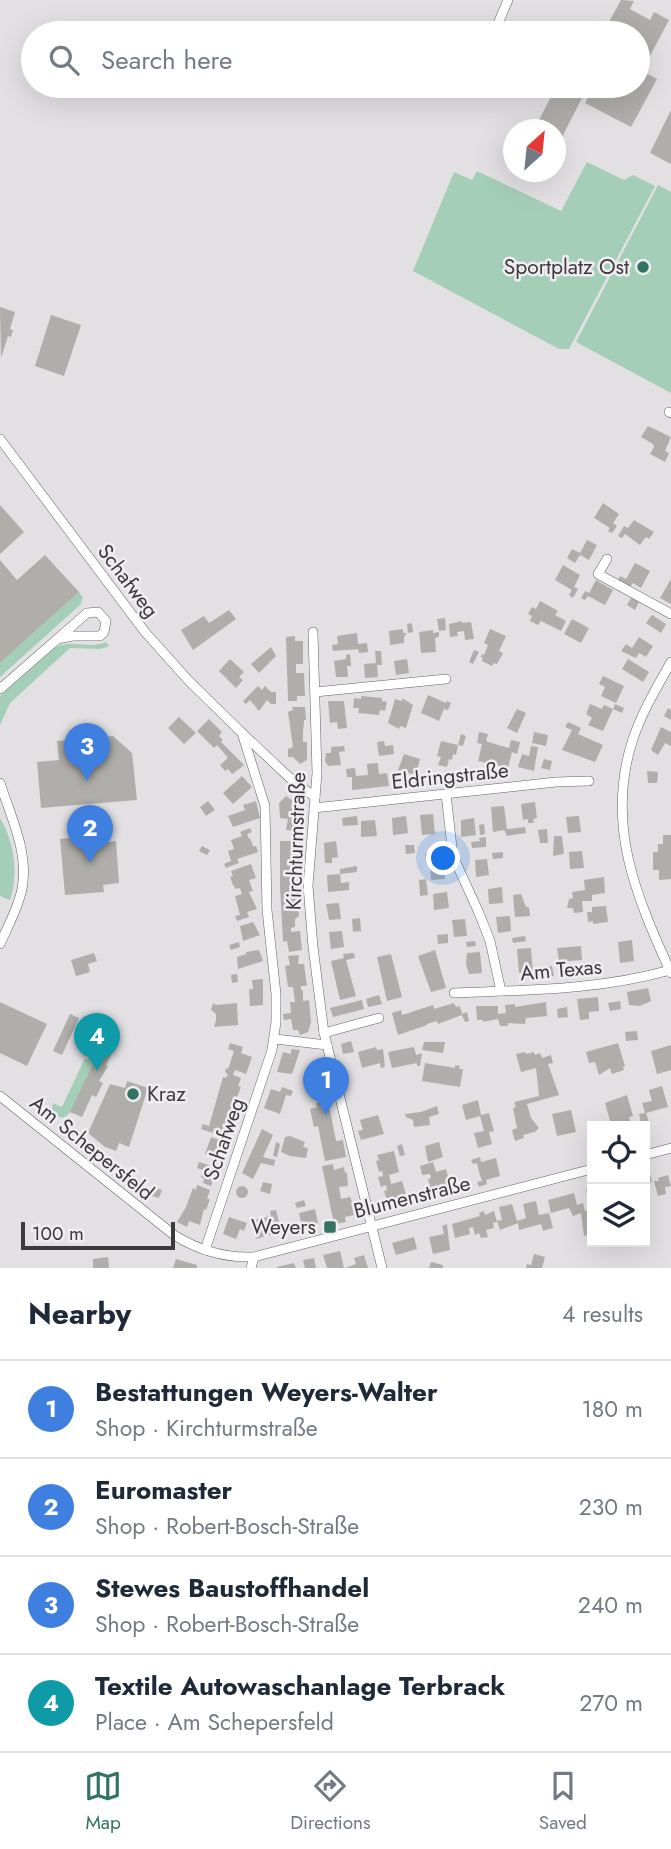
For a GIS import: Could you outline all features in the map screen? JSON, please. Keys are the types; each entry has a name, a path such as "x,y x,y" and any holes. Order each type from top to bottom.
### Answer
{"street":[{"path":"499,21 508,0"},
{"name":"Schafweg","path":"0,439 145,632 188,680 314,803"},
{"path":"607,559 598,574 671,614"},
{"path":"0,689 57,639 87,613 98,612 106,621 104,632 100,636 57,639"},
{"name":"Kirchturmstraße","path":"313,632 317,773 308,886 313,947 324,1033 382,1268"},
{"path":"670,972 628,867 621,811 625,774 633,739 671,662"},
{"path":"315,692 446,679"},
{"name":"Schafweg","path":"205,1250 275,1040 276,993 267,910 265,806 242,733"},
{"name":"Eldringstraße","path":"314,803 589,781"},
{"path":"0,783 21,847 24,876 17,909 0,944"},
{"path":"446,794 453,856 490,941 501,991"},
{"name":"Am Texas","path":"454,993 516,992 599,985 670,972"},
{"path":"324,1033 379,1018"},
{"path":"275,1040 327,1045"},
{"name":"Am Schepersfeld","path":"0,1096 174,1235 205,1250 240,1257"},
{"path":"650,1154 671,1148"},
{"name":"Blumenstraße","path":"240,1257 254,1257 587,1169"},
{"path":"251,1268 254,1257"}],"green space":[{"path":"587,162 624,180 633,175 655,186 569,349 559,349 413,271 454,172 472,180 477,171 561,211"},
{"name":"Sportplatz Ost","path":"658,185 671,192 671,393 576,342"},
{"path":"79,592 83,598 80,605 0,677 0,663"},
{"path":"106,642 109,646 100,649 70,648 10,703 0,725 0,696 47,653 61,645 95,645"},
{"path":"0,818 9,837 14,858 10,900 0,896"},
{"path":"85,1058 94,1062 71,1112 63,1118 57,1116 52,1109 53,1103 62,1107"}],"building":[{"path":"621,0 634,1 630,9 650,20 654,12 669,20 650,56 650,21 610,21"},
{"path":"650,75 657,79 650,92"},
{"path":"550,98 582,98 566,129 566,119 540,119"},
{"path":"588,98 647,98 631,127 585,103"},
{"path":"671,110 671,164 650,153"},
{"path":"0,307 15,312 10,329 13,330 11,337 8,336 1,358"},
{"path":"51,315 81,325 64,376 35,366"},
{"path":"648,426 671,437 665,451 669,453 665,462 650,454 653,444 641,437"},
{"path":"603,503 619,514 613,523 617,526 612,533 608,531 610,528 594,518"},
{"path":"0,505 24,532 0,554"},
{"path":"634,520 654,532 640,545 625,534 622,538 618,536 624,526 628,528"},
{"path":"587,540 597,545 589,560 580,555 575,563 567,558 572,549 580,553"},
{"path":"45,555 79,592 0,663 0,560 17,580"},
{"path":"635,563 650,571 641,588 633,583 630,587 618,580 620,576 626,579"},
{"path":"563,565 580,575 574,587 578,589 573,598 569,595 572,590 555,580"},
{"path":"671,579 671,604 660,598"},
{"path":"596,580 613,590 605,605 588,596 585,600 581,598 585,591 589,593"},
{"path":"631,598 639,602 635,610 627,605"},
{"path":"540,601 558,611 555,615 566,621 561,631 541,621 538,625 530,621 532,616 528,614 532,607 536,609"},
{"path":"229,610 236,619 193,650 181,630 204,616 209,623"},
{"path":"652,615 666,624 661,633 646,623"},
{"path":"445,618 446,630 439,631 437,619"},
{"path":"572,619 589,628 581,643 564,634"},
{"path":"471,622 474,639 465,640 464,631 457,632 458,636 450,637 449,624"},
{"path":"412,623 413,632 408,633 407,624"},
{"path":"403,629 403,633 407,633 404,643 390,645 389,631"},
{"path":"490,629 506,636 499,651 503,653 497,664 492,666 482,661 481,657 488,645 484,643"},
{"path":"433,630 433,633 439,632 439,637 435,638 436,652 421,653 419,632"},
{"path":"357,633 358,644 367,643 368,652 359,653 358,649 333,651 332,645 338,644 337,636"},
{"path":"295,636 295,641 303,641 303,664 296,664 296,673 304,673 305,696 297,696 297,701 288,701 286,637"},
{"path":"639,637 653,646 646,657 639,653 636,658 621,651 626,644 632,648"},
{"path":"271,647 276,656 259,673 251,664"},
{"path":"474,650 479,652 473,664 469,662"},
{"path":"375,651 381,651 382,665 377,665 378,677 365,678 364,664 376,663"},
{"path":"350,654 348,677 336,677 334,661 346,659 346,655"},
{"path":"230,659 244,672 239,677 243,680 236,688 219,671"},
{"path":"407,659 409,673 396,675 394,661"},
{"path":"628,659 649,672 643,682 622,669"},
{"path":"603,676 624,686 616,703 601,696 605,687 599,684"},
{"path":"258,686 262,690 265,686 271,692 276,692 276,704 267,700 259,711 250,700 246,704 243,701"},
{"path":"428,695 451,703 448,710 444,709 439,721 421,713"},
{"path":"361,696 382,698 382,701 387,702 385,711 380,710 379,715 358,713 359,708 353,708 354,698 361,699"},
{"path":"402,698 413,705 406,728 400,726 399,729 388,723 395,699 402,701"},
{"path":"328,701 344,701 347,728 338,729 337,722 330,723"},
{"path":"590,704 602,709 604,705 613,709 603,731 588,725 592,718 586,714"},
{"path":"615,704 624,708 622,713 613,709"},
{"path":"292,707 305,707 303,742 307,742 307,760 300,764 293,757 288,757 288,749 293,747 288,712 293,710"},
{"path":"668,708 671,710 671,720 664,716"},
{"path":"517,709 526,713 517,733 507,728"},
{"path":"179,717 196,733 184,744 168,728"},
{"path":"209,719 222,732 219,736 223,740 221,742 244,765 232,774 220,765 228,758 217,745 214,748 197,731"},
{"path":"568,722 581,728 578,734 603,745 595,762 562,750 572,730 565,727"},
{"path":"661,727 671,732 671,746 665,743 658,755 651,750"},
{"path":"479,732 488,734 486,741 509,748 511,740 520,742 517,754 512,752 508,768 478,761 482,744 477,743"},
{"path":"534,732 548,735 546,746 532,743"},
{"path":"461,734 466,736 463,746 458,745"},
{"path":"113,736 132,753 137,800 41,808 37,762 59,760 57,741"},
{"path":"384,741 385,746 393,745 394,754 379,756 377,742"},
{"path":"441,741 458,745 456,755 453,754 452,760 449,759 447,767 438,765 441,757 437,756"},
{"path":"344,746 345,751 339,752 341,765 328,766 325,761 326,753 331,753 331,747"},
{"path":"531,746 538,747 534,771 518,767 522,754 529,756"},
{"path":"404,754 420,759 416,775 398,770"},
{"path":"544,759 552,761 550,770 541,768"},
{"path":"378,763 379,774 387,773 389,786 352,790 352,777 347,777 346,769 355,768 356,776 368,775 367,764"},
{"path":"647,771 658,772 657,783 648,783"},
{"path":"242,776 252,787 233,804 223,793"},
{"path":"286,796 292,800 291,808 302,809 299,831 286,830 288,819 280,818 279,803"},
{"path":"208,801 215,810 206,816 200,807"},
{"path":"256,801 260,818 233,827 228,816 245,810 243,805"},
{"path":"535,802 537,818 533,819 534,823 528,823 528,819 523,820 521,804"},
{"path":"504,806 507,829 525,827 526,833 507,836 504,830 493,832 491,807"},
{"path":"433,814 435,834 422,835 420,815"},
{"path":"357,816 358,825 343,826 342,818"},
{"path":"406,816 408,833 393,835 392,818"},
{"path":"579,816 581,832 568,833 566,817"},
{"path":"474,818 476,835 461,837 461,820"},
{"path":"375,820 377,836 361,837 361,821"},
{"path":"484,824 485,834 480,835 479,825"},
{"path":"250,828 252,832 247,834 258,852 237,859 239,863 226,868 224,864 231,861 228,851 234,849 231,840 242,836 240,832"},
{"path":"547,829 548,843 540,843 538,830"},
{"path":"663,835 671,835 671,879 659,880 659,870 653,870 653,852 658,852 658,844 663,844"},
{"path":"100,836 100,843 116,841 119,883 103,885 104,892 65,895 60,839"},
{"path":"554,836 562,836 564,854 553,856"},
{"path":"486,837 486,847 472,848 471,842"},
{"path":"280,841 292,841 296,851 296,873 291,884 292,893 297,894 299,916 295,919 295,927 291,928 291,932 300,931 302,950 289,952 287,941 283,942"},
{"path":"336,841 338,857 332,858 332,863 325,863 324,843"},
{"path":"405,845 414,845 415,853 406,854"},
{"path":"202,846 210,850 207,855 199,851"},
{"path":"582,851 584,868 570,869 569,852"},
{"path":"439,852 440,857 426,858 425,854"},
{"path":"503,852 503,858 493,859 492,853"},
{"path":"487,859 489,875 476,877 475,860"},
{"path":"444,863 445,879 431,880 430,864"},
{"path":"251,864 256,878 249,880 253,891 249,892 257,909 247,912 249,917 237,921 235,916 240,915 235,896 242,894 240,888 236,889 233,885 231,871"},
{"path":"357,866 357,872 340,874 340,869"},
{"path":"340,874 341,883 349,882 349,890 328,892 327,875"},
{"path":"604,877 605,893 592,895 592,901 582,901 583,912 574,913 573,908 567,908 569,899 573,898 572,892 585,890 584,880"},
{"path":"426,879 428,895 420,896 419,880"},
{"path":"502,887 503,903 489,904 488,889"},
{"path":"447,892 449,908 434,910 433,894"},
{"path":"521,894 526,907 529,907 530,916 515,917 513,895"},
{"path":"339,903 341,919 329,920 326,904"},
{"path":"606,906 608,922 588,922 587,912 592,912 592,907"},
{"path":"510,916 511,931 498,933 496,917"},
{"path":"360,918 361,931 353,932 352,919"},
{"path":"465,919 467,936 454,937 452,920"},
{"path":"253,922 260,935 243,941 240,926"},
{"path":"342,931 344,947 331,949 329,932"},
{"path":"448,934 448,943 438,944 437,935"},
{"path":"525,936 526,941 513,943 512,938"},
{"path":"632,940 634,961 620,963 618,942"},
{"path":"475,941 476,946 467,947 466,942"},
{"path":"239,942 240,947 231,950 229,945"},
{"path":"581,946 582,960 559,962 557,948"},
{"path":"531,948 533,972 519,973 517,949"},
{"path":"259,950 263,961 238,969 237,957"},
{"path":"435,950 446,988 431,992 418,956"},
{"path":"480,952 482,973 469,974 467,953"},
{"path":"94,953 97,961 88,964 90,972 76,976 71,960"},
{"path":"354,953 355,958 346,960 356,996 340,1000 331,961 344,958 343,954"},
{"path":"391,954 402,997 387,1001 377,957"},
{"path":"299,955 298,964 304,964 307,986 301,986 301,990 303,1001 309,1000 311,1022 308,1032 300,1035 298,1030 293,1030 291,1019 284,1020 283,1014 291,1013 290,1002 295,1002 293,987 288,987 285,966 290,965 288,956"},
{"path":"599,962 600,971 591,972 590,963"},
{"path":"552,966 554,976 544,977 543,968"},
{"path":"237,974 238,982 232,983 231,975"},
{"path":"263,979 263,1005 250,1006 249,989 253,989 252,980"},
{"path":"648,988 651,1001 640,1006 629,1005 627,992"},
{"path":"379,995 382,1004 368,1007 366,999"},
{"path":"598,997 599,1011 589,1012 589,1019 580,1020 577,999"},
{"path":"362,1000 364,1009 333,1017 330,1008"},
{"path":"620,1001 621,1009 610,1011 608,1003"},
{"path":"0,1002 47,1024 27,1066 0,1053"},
{"path":"546,1002 547,1016 526,1018 525,1024 508,1023 508,1026 500,1026 498,1019 483,1022 477,1020 476,1006 498,1006 498,1014 506,1013 505,1005 515,1004 515,1007"},
{"path":"213,1003 237,1003 238,1025 214,1027 216,1014 211,1010"},
{"path":"454,1003 456,1007 460,1006 462,1014 467,1012 469,1021 465,1022 462,1015 398,1035 392,1013 401,1010 402,1015 433,1005 434,1009"},
{"path":"567,1007 568,1017 558,1018 557,1009"},
{"path":"70,1014 79,1018 62,1055 53,1051"},
{"path":"637,1031 638,1040 626,1041 625,1032"},
{"path":"112,1034 113,1041 109,1049 113,1051 99,1081 103,1083 96,1097 92,1095 82,1117 70,1112 94,1062 88,1059 92,1051 98,1054 105,1036"},
{"path":"351,1041 354,1052 343,1054 341,1044"},
{"path":"424,1042 445,1042 443,1053 422,1050"},
{"path":"230,1043 243,1047 241,1053 252,1057 246,1074 235,1070 233,1075 241,1078 238,1086 241,1087 234,1099 236,1103 230,1115 232,1119 229,1129 225,1132 214,1128 213,1133 201,1129 203,1124 209,1126 223,1077 226,1078 228,1074 225,1072 226,1068 228,1069 234,1051 228,1049"},
{"path":"618,1043 624,1070 612,1074 610,1068 599,1075 595,1062 589,1063 586,1052"},
{"path":"671,1045 671,1070 657,1074 651,1051"},
{"path":"376,1047 377,1050 383,1049 385,1067 381,1068 380,1063 362,1068 358,1052"},
{"path":"414,1047 416,1055 422,1053 420,1066 417,1066 417,1063 392,1068 388,1052"},
{"path":"291,1049 300,1050 292,1074 277,1072 283,1052 291,1054"},
{"path":"534,1052 535,1055 540,1053 542,1058 551,1055 553,1063 548,1064 559,1095 527,1104 531,1118 539,1128 515,1141 512,1130 517,1128 514,1102 539,1096 536,1068 521,1072 516,1054"},
{"path":"425,1063 455,1068 455,1065 460,1066 459,1069 463,1069 460,1087 422,1081"},
{"path":"327,1076 326,1090 318,1090 319,1086 310,1085 310,1077"},
{"path":"127,1081 148,1088 129,1147 119,1143 116,1151 105,1147 88,1133 110,1084 125,1088"},
{"path":"662,1086 668,1107 646,1113 649,1121 640,1121 639,1114 645,1113 642,1103 652,1101 649,1090"},
{"path":"282,1087 293,1091 291,1096 286,1095 280,1114 264,1108 271,1089 280,1092"},
{"path":"627,1095 633,1116 629,1117 630,1121 610,1121 605,1103"},
{"path":"478,1100 481,1115 489,1113 494,1131 489,1132 492,1144 478,1148 474,1133 484,1131 480,1116 466,1120 462,1105"},
{"path":"321,1102 322,1106 329,1105 336,1141 343,1140 346,1157 325,1161 318,1126 314,1127 310,1109"},
{"path":"437,1106 439,1114 429,1117 430,1125 414,1127 413,1120 405,1114 421,1112"},
{"path":"571,1110 576,1132 557,1136 552,1114"},
{"path":"378,1115 384,1134 361,1140 358,1131 363,1130 360,1120"},
{"path":"262,1129 273,1135 263,1157 275,1160 274,1166 261,1163 253,1179 242,1173"},
{"path":"290,1136 305,1142 303,1147 308,1148 306,1158 281,1152 285,1137"},
{"path":"211,1137 229,1143 223,1160 205,1154"},
{"path":"276,1142 280,1144 277,1157 273,1156"},
{"path":"439,1142 443,1157 428,1162 425,1146"},
{"path":"402,1144 405,1155 400,1156 397,1146"},
{"path":"394,1151 399,1172 389,1175 391,1184 402,1181 408,1201 397,1204 398,1209 385,1212 384,1207 391,1205 384,1191 387,1190 386,1185 381,1187 378,1177 383,1176 376,1161 379,1160 377,1155"},
{"path":"480,1157 481,1162 496,1158 500,1176 486,1180 487,1184 479,1187 477,1182 482,1181 477,1163 473,1164 471,1160"},
{"path":"199,1162 218,1168 211,1186 203,1183 203,1170 197,1168"},
{"path":"433,1162 436,1172 446,1169 452,1190 441,1192 442,1197 434,1199 434,1189 431,1190 428,1179 431,1178 430,1174 422,1175 420,1166"},
{"path":"333,1164 334,1170 344,1167 345,1173 347,1172 348,1186 339,1187 341,1199 350,1197 356,1210 353,1210 354,1215 345,1217 346,1222 334,1224 322,1166"},
{"path":"668,1175 671,1186 665,1187 666,1194 658,1196 654,1181"},
{"path":"263,1182 272,1184 270,1194 260,1191"},
{"path":"197,1185 210,1190 207,1199 210,1199 200,1225 189,1221 187,1227 177,1222"},
{"path":"242,1186 248,1192 242,1198 236,1192"},
{"path":"154,1187 162,1190 159,1198 151,1196"},
{"path":"574,1193 577,1205 583,1203 587,1210 587,1235 584,1236 581,1213 573,1216 569,1208 551,1213 548,1200"},
{"path":"304,1200 306,1206 297,1208 295,1203"},
{"path":"536,1201 539,1215 549,1213 553,1228 543,1231 541,1224 519,1230 518,1223 500,1230 497,1221 502,1220 499,1207 512,1204 517,1221 526,1218 523,1204"},
{"path":"315,1209 318,1223 302,1227 299,1213"},
{"path":"276,1210 279,1222 273,1223 276,1233 256,1239 254,1220 271,1216 270,1211"},
{"path":"484,1211 485,1215 494,1211 497,1222 493,1223 494,1228 486,1230 488,1237 481,1238 479,1233 475,1235 473,1227 469,1228 470,1234 455,1238 452,1224 480,1216 479,1213"},
{"path":"229,1217 247,1223 244,1231 240,1229 236,1239 223,1234"},
{"path":"447,1224 450,1250 433,1254 429,1237 444,1234 442,1226"},
{"path":"414,1237 417,1249 396,1255 392,1243"},
{"path":"340,1251 344,1268 327,1268 323,1255"},
{"path":"534,1254 545,1257 542,1268 526,1268 527,1264 531,1265"},
{"path":"364,1255 368,1268 345,1268 356,1264 354,1258"},
{"path":"108,1257 109,1268 93,1268 93,1259"},
{"path":"314,1258 316,1268 305,1268 303,1260"},
{"path":"176,1259 197,1265 197,1268 173,1268"},
{"path":"431,1262 443,1265 443,1268 429,1268"},
{"path":"294,1263 296,1268 277,1268 277,1267"}],"place":[{"name":"Sportplatz Ost","path":"643,267"},
{"name":"Stewes Baustoffhandel","path":"87,781"},
{"name":"Euromaster","path":"90,863"},
{"name":"Textile Autowaschanlage Terbrack","path":"97,1071"},
{"name":"Kraz","path":"133,1094"},
{"name":"Bestattungen Weyers-Walter","path":"326,1115"},
{"name":"Weyers","path":"330,1227"}]}
